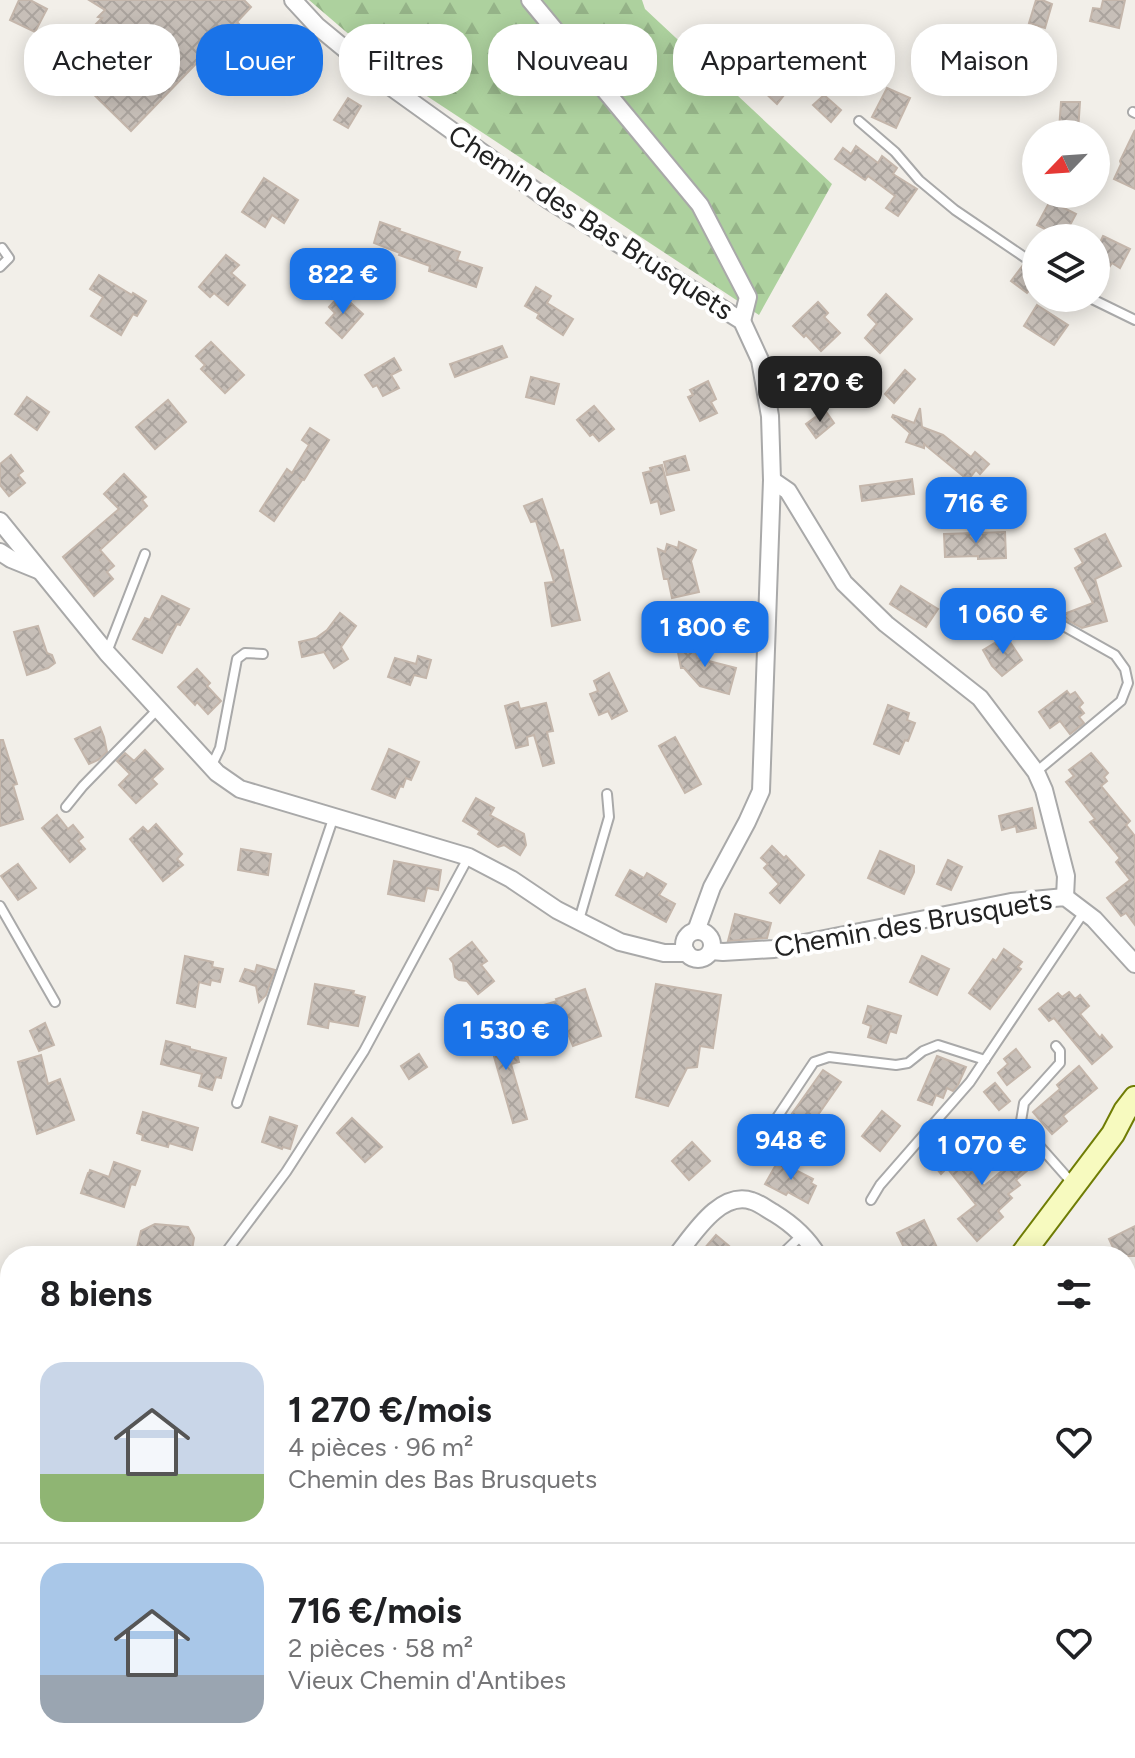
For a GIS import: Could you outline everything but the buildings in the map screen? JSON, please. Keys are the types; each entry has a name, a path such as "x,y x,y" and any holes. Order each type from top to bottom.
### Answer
{"main road":[{"path":"1029,1246 1113,1134 1135,1098"},
{"path":"1113,1134 1135,1118"}],"street":[{"name":"Chemin des Bas Brusquets","path":"293,0 317,26 391,87 547,199 742,321 760,360 770,416 772,480 761,791 712,887 696,931"},
{"name":"Chemin des Bas Brusquets","path":"530,0 700,205 748,297 742,321"},
{"path":"772,480 788,491 844,583 886,624 980,698 1036,772 1044,790 1066,876 1065,897"},
{"path":"0,521 107,653 211,766 240,789 469,857 511,879 557,910 620,942 664,953 687,953"},
{"path":"0,552 41,571"},
{"name":"Chemin des Brusquets","path":"711,951 774,949 1011,902 1065,897 1094,919 1135,964"},
{"path":"696,931 705,932 712,944 711,951 699,959 690,956 684,945 685,940 696,931"},
{"path":"684,1246 711,1213 730,1201 750,1200 790,1222 812,1246"}],"lane":[{"path":"859,121 895,152 919,180 955,210 1022,255"},
{"path":"0,267 9,258 2,248"},
{"path":"1110,308 1135,320"},
{"path":"107,653 145,554"},
{"path":"1036,772 1121,701 1128,683 1125,669 1115,655 1053,620"},
{"path":"211,766 220,748 237,659 245,653 263,654"},
{"path":"66,807 159,709"},
{"path":"579,921 609,817 607,794"},
{"path":"237,1103 334,816"},
{"path":"230,1246 286,1172 364,1051 469,857"},
{"path":"0,906 55,1002"},
{"path":"871,1200 880,1185 970,1082 1084,912"},
{"path":"772,1125 814,1062 829,1057 896,1065 908,1063 923,1051 938,1045 985,1060"},
{"path":"1056,1046 1060,1051 1060,1063 1024,1103 1021,1121 1074,1186"},
{"path":"790,1246 802,1235"}],"green space":[{"path":"309,0 642,0 645,9 673,35 673,96 738,96 832,184 759,315 427,96 472,96 472,24 339,26"}]}
